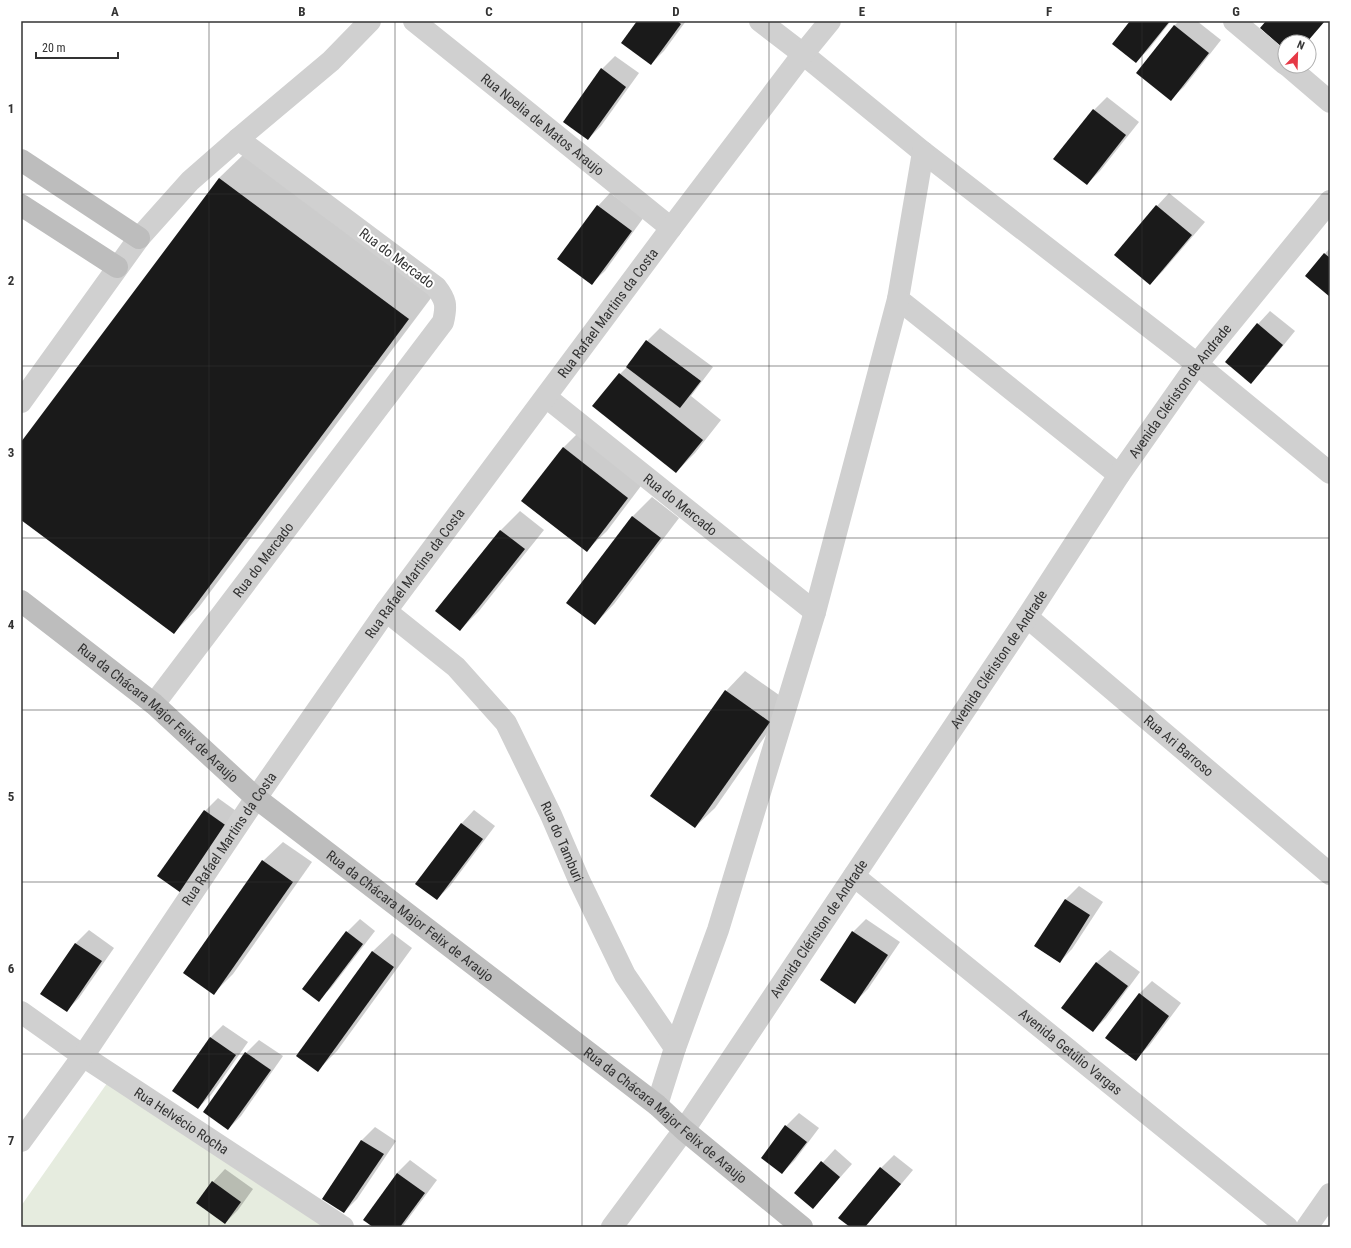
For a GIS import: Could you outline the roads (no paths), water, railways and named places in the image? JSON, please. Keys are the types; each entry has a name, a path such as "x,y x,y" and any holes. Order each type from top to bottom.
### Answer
{"street":[{"path":"21,402 139,238 190,181 331,61 370,21"},
{"name":"Rua Noelia de Matos Araujo","path":"414,21 671,228"},
{"path":"760,21 803,54 923,152 1197,364 1330,473"},
{"name":"Rua Rafael Martins da Costa","path":"21,1141 83,1056 256,798 386,611 671,228 803,54 830,21"},
{"path":"1234,21 1277,57"},
{"path":"1297,74 1330,102"},
{"name":"Rua do Mercado","path":"154,704 443,322 446,308 444,297 436,287 238,139"},
{"path":"657,1105 718,930 815,612 898,298 923,152"},
{"path":"21,160 139,238"},
{"name":"Avenida Clériston de Andrade","path":"612,1227 684,1130 1028,617 1119,476 1197,364 1330,201"},
{"path":"21,205 117,267"},
{"path":"898,298 1119,476"},
{"name":"Rua do Mercado","path":"546,397 815,612"},
{"name":"Rua da Chácara Major Felix de Araujo","path":"21,601 154,704 256,798 657,1105 684,1130 802,1227"},
{"name":"Rua do Tamburi","path":"386,611 456,667 506,723 551,815 579,880 625,975 676,1048"},
{"name":"Rua Ari Barroso","path":"1028,617 1330,874"},
{"name":"Avenida Getúlio Vargas","path":"854,876 1287,1227"},
{"name":"Rua Helvécio Rocha","path":"21,1012 83,1056 343,1227"},
{"path":"1308,1227 1330,1194"}]}
